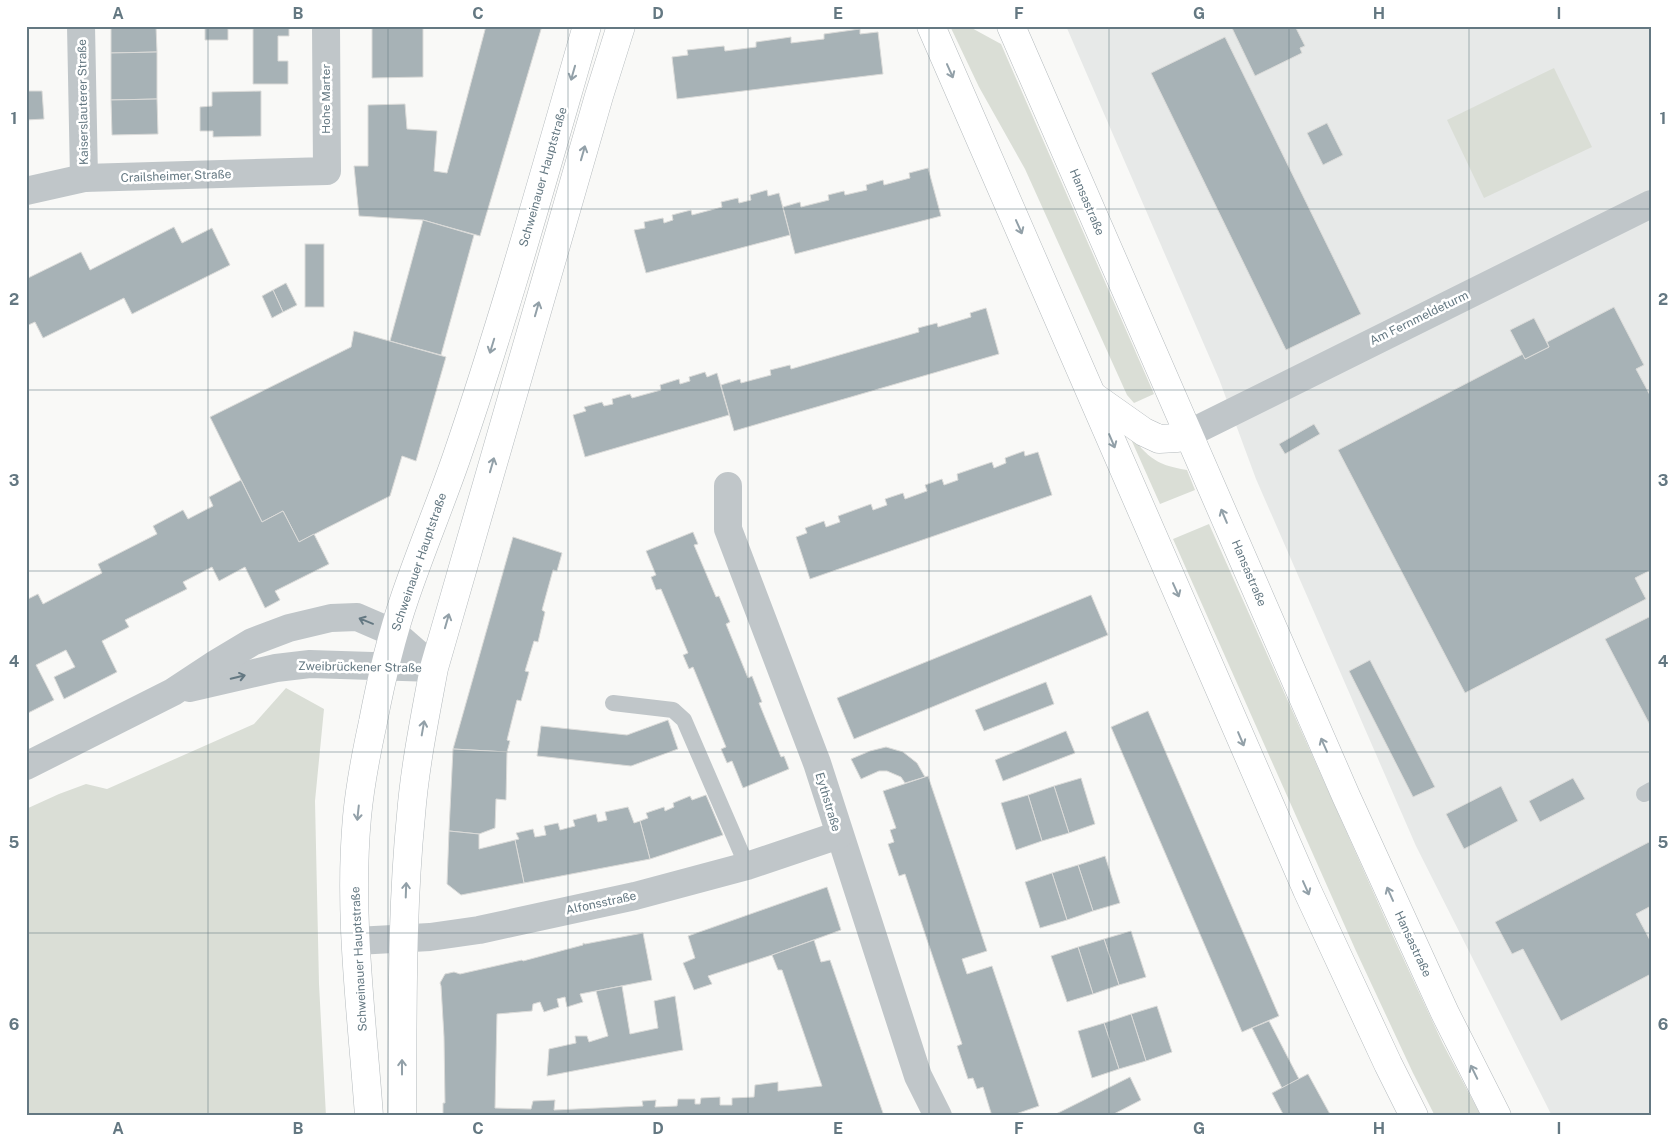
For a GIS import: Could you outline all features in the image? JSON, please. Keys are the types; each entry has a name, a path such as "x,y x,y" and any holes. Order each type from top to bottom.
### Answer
{"main road":[{"name":"Schweinauer Hauptstraße","path":"369,1116 354,890 357,818 364,764 384,666 394,632 456,459 530,224 587,26"},
{"path":"402,1116 404,939 411,814 417,762 434,668 599,96 621,26"},
{"path":"931,26 1307,890 1414,1116"},
{"name":"Hansastraße","path":"1010,26 1346,796 1445,1013 1496,1116"},
{"path":"1093,396 1144,432 1159,438 1177,438 1188,434"}],"street":[{"name":"Kaiserslauterer Straße","path":"81,26 84,178"},
{"name":"Hohe Marter","path":"326,26 327,171"},
{"name":"Crailsheimer Straße","path":"26,191 84,178 327,171"},
{"name":"Am Fernmeldeturm","path":"1188,434 1651,204"},
{"name":"Eythstraße","path":"728,486 728,529 816,763 918,1076 938,1116"},
{"name":"Zweibrückener Straße","path":"26,766 173,692 252,642 289,628 331,618 357,618 394,632 434,668"},
{"name":"Zweibrückener Straße","path":"173,692 276,668 310,664 434,668"},
{"name":"Alfonsstraße","path":"356,941 430,937 479,930 635,896 747,866 839,835"}],"lane":[{"path":"613,703 673,710 684,720 747,866"}],"shaded area":[{"path":"950,26 968,26 1001,44 1154,394 1134,403 1127,395 1025,169 979,87"},
{"path":"1066,26 1651,26 1651,1116 1552,1116 1416,846 1256,479 1219,379"},
{"path":"1554,68 1592,147 1484,198 1447,120"},
{"path":"1126,428 1145,452 1158,462 1187,470 1195,490 1160,504"},
{"path":"1209,524 1392,934 1443,1044 1481,1116 1435,1116 1356,951 1173,539"},
{"path":"286,688 324,709 315,801 319,984 326,1116 26,1116 26,809 86,784 107,789 254,724"}],"building":[{"path":"26,26 28,26 28,73 26,73"},
{"path":"111,26 156,26 157,52 111,53"},
{"path":"205,26 289,26 289,36 278,36 278,61 288,61 288,84 253,84 253,29 228,29 228,40 205,40"},
{"path":"372,26 423,26 423,77 372,78"},
{"path":"486,26 542,26 480,236 423,220 359,216 354,166 368,166 368,105 405,104 407,129 437,131 434,171 447,173"},
{"path":"1231,26 1295,26 1305,46 1300,48 1302,53 1255,76"},
{"path":"860,29 860,34 878,32 883,74 677,99 672,57 688,55 687,50 724,46 725,51 756,47 756,42 791,37 791,43 824,39 824,34"},
{"path":"1225,37 1361,314 1286,350 1151,73"},
{"path":"157,52 157,99 111,100 111,53"},
{"path":"26,91 42,91 44,119 26,120"},
{"path":"261,91 261,136 213,137 213,131 200,131 200,107 212,106 212,92"},
{"path":"157,99 158,134 112,135 111,100"},
{"path":"1327,123 1343,155 1323,165 1307,133"},
{"path":"928,168 941,216 795,254 783,207 800,202 801,207 829,200 828,195 844,191 845,195 867,190 866,185 883,180 884,185 910,178 909,173"},
{"path":"767,190 768,196 779,193 790,235 646,273 634,230 645,228 644,222 663,218 664,223 673,220 672,215 691,210 692,215 722,207 721,202 738,198 739,203 751,200 750,195"},
{"path":"423,220 474,235 441,355 390,341"},
{"path":"174,227 182,243 212,228 230,265 132,314 124,298 43,338 35,322 26,326 26,279 81,252 90,270"},
{"path":"305,244 324,244 324,307 305,307"},
{"path":"286,283 297,305 283,312 273,290"},
{"path":"273,290 283,312 272,318 262,296"},
{"path":"1614,307 1644,365 1636,369 1651,397 1651,570 1635,578 1646,599 1465,693 1338,450 1523,354 1525,359 1549,347 1547,342"},
{"path":"986,308 999,354 734,431 721,385 740,379 741,383 771,375 770,370 790,365 791,369 919,332 918,328 937,323 938,327 971,317 970,313"},
{"path":"1534,318 1549,347 1525,359 1510,330"},
{"path":"354,331 446,357 416,461 402,456 390,496 299,542 283,511 262,522 210,417 351,347"},
{"path":"705,372 707,377 717,373 729,415 585,457 573,415 586,411 584,407 602,402 604,406 613,404 612,399 630,394 632,398 661,390 660,385 679,379 680,384 690,381 689,377"},
{"path":"1314,424 1320,434 1285,454 1279,444"},
{"path":"1024,451 1025,456 1038,452 1052,495 810,579 796,537 807,533 805,528 824,521 826,527 840,522 838,516 871,504 873,510 887,505 885,499 903,493 905,499 927,491 925,485 942,479 944,485 958,480 957,474 992,462 994,468 1006,463 1005,458"},
{"path":"241,480 262,522 283,511 299,542 314,534 329,564 275,591 280,600 265,608 245,567 219,581 212,567 183,582 187,589 125,620 129,627 102,641 117,672 64,699 54,677 75,667 66,650 36,665 54,700 26,714 26,600 38,594 43,604 102,573 98,564 157,534 153,526 183,510 188,519 213,506 209,497"},
{"path":"693,532 698,544 694,545 716,597 719,596 730,622 726,624 748,678 752,676 762,702 759,703 781,757 784,756 789,769 743,788 732,761 727,763 721,749 726,747 693,667 689,669 683,655 688,653 661,589 656,590 651,577 656,575 646,551"},
{"path":"513,537 562,553 557,571 553,570 542,610 545,612 538,642 534,641 525,671 529,672 521,701 517,700 507,740 510,741 507,752 453,749"},
{"path":"1091,595 1108,635 854,739 837,698"},
{"path":"1651,616 1651,727 1605,639"},
{"path":"1370,660 1435,787 1413,797 1349,671"},
{"path":"1046,682 1054,704 984,731 975,710"},
{"path":"1148,711 1279,1016 1242,1032 1111,727"},
{"path":"668,720 678,749 631,766 537,756 541,726 627,735"},
{"path":"1066,731 1075,753 1003,781 995,760"},
{"path":"886,747 903,752 917,763 925,777 905,783 901,777 887,771 879,771 861,779 851,759"},
{"path":"453,749 507,752 506,800 496,799 495,828 479,834 449,831"},
{"path":"928,776 987,951 962,959 967,974 992,966 1039,1106 1010,1116 992,1116 983,1087 977,1089 973,1078 968,1079 957,1046 962,1044 905,874 899,876 888,844 894,842 890,830 896,828 883,791"},
{"path":"1081,778 1095,824 1069,833 1054,786"},
{"path":"1573,778 1585,799 1540,822 1529,801"},
{"path":"1054,786 1069,833 1042,841 1028,795"},
{"path":"1501,786 1518,821 1464,849 1446,814"},
{"path":"706,795 723,835 650,859 640,821 648,818 646,813 664,807 665,811 674,807 673,803 690,796 692,800"},
{"path":"1028,795 1042,841 1016,850 1001,803"},
{"path":"628,807 634,823 640,821 650,859 524,883 515,840 519,839 516,833 533,829 535,837 546,835 544,826 558,823 560,830 575,826 573,820 596,814 598,822 607,820 605,812"},
{"path":"449,831 479,834 479,849 515,840 524,883 461,895 447,884"},
{"path":"1651,841 1651,906 1636,914 1651,942 1651,974 1561,1021 1523,949 1512,954 1495,922"},
{"path":"1105,856 1120,903 1093,911 1078,865"},
{"path":"1078,865 1093,911 1067,920 1052,873"},
{"path":"1052,873 1067,920 1040,928 1025,882"},
{"path":"827,887 841,930 708,976 712,984 694,990 683,963 695,958 688,936"},
{"path":"1131,931 1146,977 1119,985 1104,939"},
{"path":"643,933 652,980 580,994 583,1002 567,1007 565,997 557,999 559,1007 544,1012 540,1002 533,1004 532,1011 497,1014 495,1108 531,1109 533,1101 555,1100 554,1110 643,1106 642,1101 656,1100 655,1107 677,1106 678,1099 695,1099 695,1104 700,1104 701,1098 720,1097 720,1105 732,1105 732,1098 754,1097 755,1085 778,1082 778,1091 822,1086 782,970 778,970 772,955 814,940 821,962 830,960 884,1116 443,1116 443,1103 445,1103 444,1037 440,983 445,974 454,972 460,974 523,961 583,945 583,943"},
{"path":"1104,939 1119,985 1093,994 1078,947"},
{"path":"1078,947 1093,994 1067,1002 1051,956"},
{"path":"622,986 630,1034 658,1028 654,1001 675,996 683,1050 547,1076 549,1049 576,1043 575,1036 587,1036 589,1042 608,1036 596,991"},
{"path":"1157,1006 1172,1052 1146,1061 1131,1014"},
{"path":"1131,1014 1146,1061 1119,1069 1104,1023"},
{"path":"1269,1021 1299,1079 1282,1088 1252,1028"},
{"path":"1104,1023 1119,1069 1092,1078 1078,1031"},
{"path":"1308,1074 1331,1116 1284,1116 1272,1093"},
{"path":"1130,1077 1141,1100 1110,1116 1052,1116"}]}
